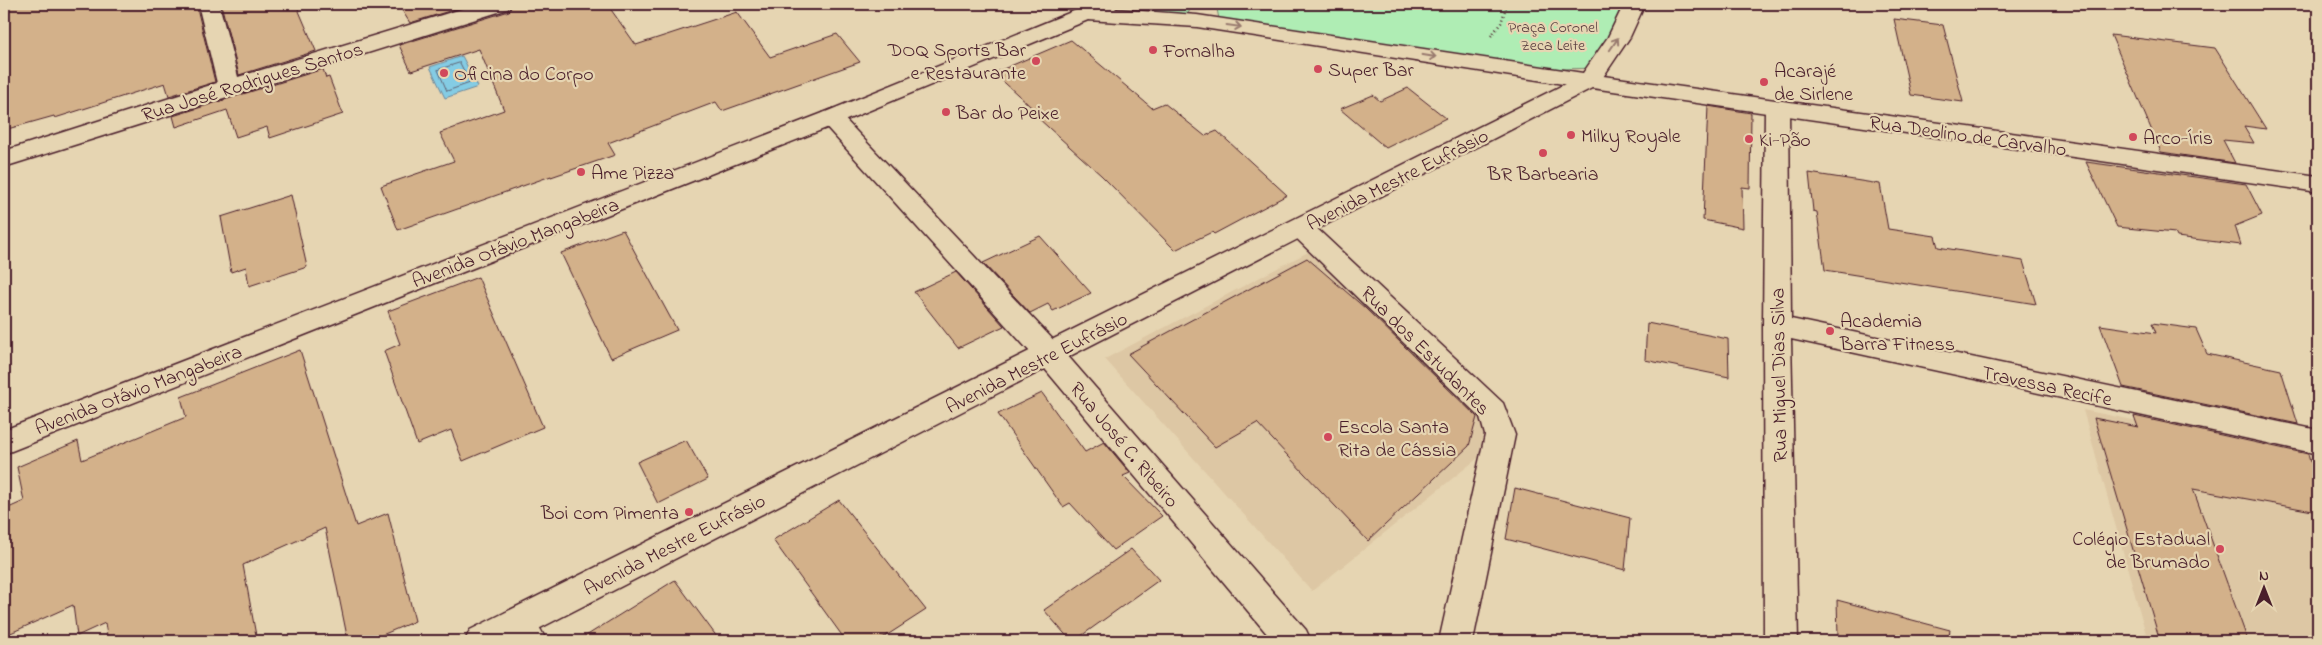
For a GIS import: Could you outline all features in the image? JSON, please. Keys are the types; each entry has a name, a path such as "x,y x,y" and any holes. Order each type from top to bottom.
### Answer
{"street":[{"path":"208,4 229,87"},
{"name":"Rua José Rodrigues Santos","path":"4,159 229,87 500,4"},
{"path":"1081,14 1109,4"},
{"path":"1081,14 1197,12 1589,81 1619,37 1634,4"},
{"name":"Avenida Otávio Mangabeira","path":"4,442 831,118 1081,14"},
{"name":"Rua Deolino de Carvalho","path":"1589,81 2318,184"},
{"name":"Avenida Mestre Eufrásio","path":"482,641 523,632 1050,355 1589,81"},
{"name":"Rua Miguel Dias Silva","path":"1777,108 1777,326 1781,641"},
{"name":"Rua José C. Ribeiro","path":"831,118 1050,355 1294,641"},
{"name":"Rua dos Estudantes","path":"1300,228 1493,411 1500,435 1456,641"},
{"name":"Travessa Recife","path":"1777,326 2318,442"}],"path":[{"path":"1489,38 1501,23 1507,4"}],"shaded area":[{"name":"Escola Santa Rita de Cássia","path":"1308,252 1487,416 1478,458 1312,591 1105,359"},
{"name":"Colégio Estadual de Brumado","path":"2083,410 2318,457 2318,641 2148,641"}],"green space":[{"path":"1171,4 1192,4 1186,19 1147,12"},
{"name":"Praça Coronel Zeca Leite","path":"1216,4 1630,4 1603,68 1553,69 1219,19"}],"water":[{"path":"462,56 478,87 445,98 430,67"}],"building":[{"path":"4,4 196,4 215,82 169,96 165,83 55,118 54,116 4,130"},
{"path":"221,4 296,4 316,51 239,75"},
{"path":"398,4 472,4 410,23"},
{"path":"513,4 607,4 636,45 737,12 770,57 837,34 860,62 722,111 716,102 608,143 615,155 398,230 381,186 454,161 440,133 504,110 479,49 411,71 399,45 509,11"},
{"path":"1894,19 1943,25 1963,102 1911,95"},
{"path":"2111,35 2215,48 2266,129 2244,126 2254,143 2223,140 2235,163 2161,152"},
{"path":"1071,40 1152,108 1164,103 1205,136 1217,131 1287,195 1214,234 1212,232 1175,250 1102,176 1038,118 1041,116 994,73"},
{"path":"323,69 326,78 329,77 343,114 270,138 267,127 236,137 227,110 176,127 173,116"},
{"path":"1408,88 1446,118 1386,148 1340,109 1373,95 1380,101"},
{"path":"1708,106 1751,113 1750,188 1742,187 1743,228 1703,220"},
{"path":"2086,162 2246,184 2262,215 2235,226 2241,245 2177,237 2175,233 2117,227"},
{"path":"1809,173 1880,184 1888,229 1935,236 1938,247 2023,261 2036,304 1825,270 1817,212 1813,211"},
{"path":"291,195 307,267 249,286 246,267 231,272 221,217"},
{"path":"623,230 677,330 611,358 561,253"},
{"path":"1040,236 1091,293 1053,311 1048,304 1030,313 983,263"},
{"name":"Escola Santa Rita de Cássia","path":"1307,258 1365,308 1477,417 1469,446 1368,541 1257,423 1215,447 1128,354"},
{"path":"956,272 1004,326 958,348 914,292"},
{"path":"478,277 543,427 463,461 451,430 417,444 384,351 400,344 388,311"},
{"path":"1647,323 1728,339 1729,377 1645,360"},
{"path":"2152,323 2196,329 2207,354 2281,370 2298,424 2123,387 2100,325 2156,333"},
{"path":"300,350 356,526 388,513 415,621 368,641 348,641 325,528 243,565 257,641 108,641 105,623 77,636 73,605 4,636 4,510 24,501 17,467 78,441 82,460 186,417 181,397"},
{"path":"1042,393 1085,452 1104,442 1130,473 1123,476 1162,516 1113,550 1070,503 1063,507 998,414"},
{"name":"Colégio Estadual de Brumado","path":"2134,416 2308,454 2310,462 2318,464 2318,512 2193,489 2248,641 2160,641 2094,418 2138,427"},
{"path":"686,440 708,479 658,504 637,462"},
{"path":"1515,488 1630,518 1625,570 1506,539"},
{"path":"839,500 926,610 878,641 846,641 773,540"},
{"path":"1131,549 1159,580 1074,641 1071,641 1044,610"},
{"path":"675,580 720,641 578,641"},
{"path":"1837,600 1950,630 1948,641 1858,641 1838,636"}],"place":[{"name":"Fornalha","path":"1153,50"},
{"name":"DOQ Sports Bar e Restaurante","path":"1036,61"},
{"name":"Super Bar","path":"1318,69"},
{"name":"Oficina do Corpo","path":"444,73"},
{"name":"Acarajé de Sirlene","path":"1764,82"},
{"name":"Bar do Peixe","path":"946,112"},
{"name":"Milky Royale","path":"1571,135"},
{"name":"Arco-Íris","path":"2133,137"},
{"name":"Ki-Pão","path":"1749,139"},
{"name":"BR Barbearia","path":"1543,153"},
{"name":"Ame Pizza","path":"581,172"},
{"name":"Academia Barra Fitness","path":"1830,331"},
{"name":"Escola Santa Rita de Cássia","path":"1328,437"},
{"name":"Boi com Pimenta","path":"689,512"},
{"name":"Colégio Estadual de Brumado","path":"2220,549"}]}
